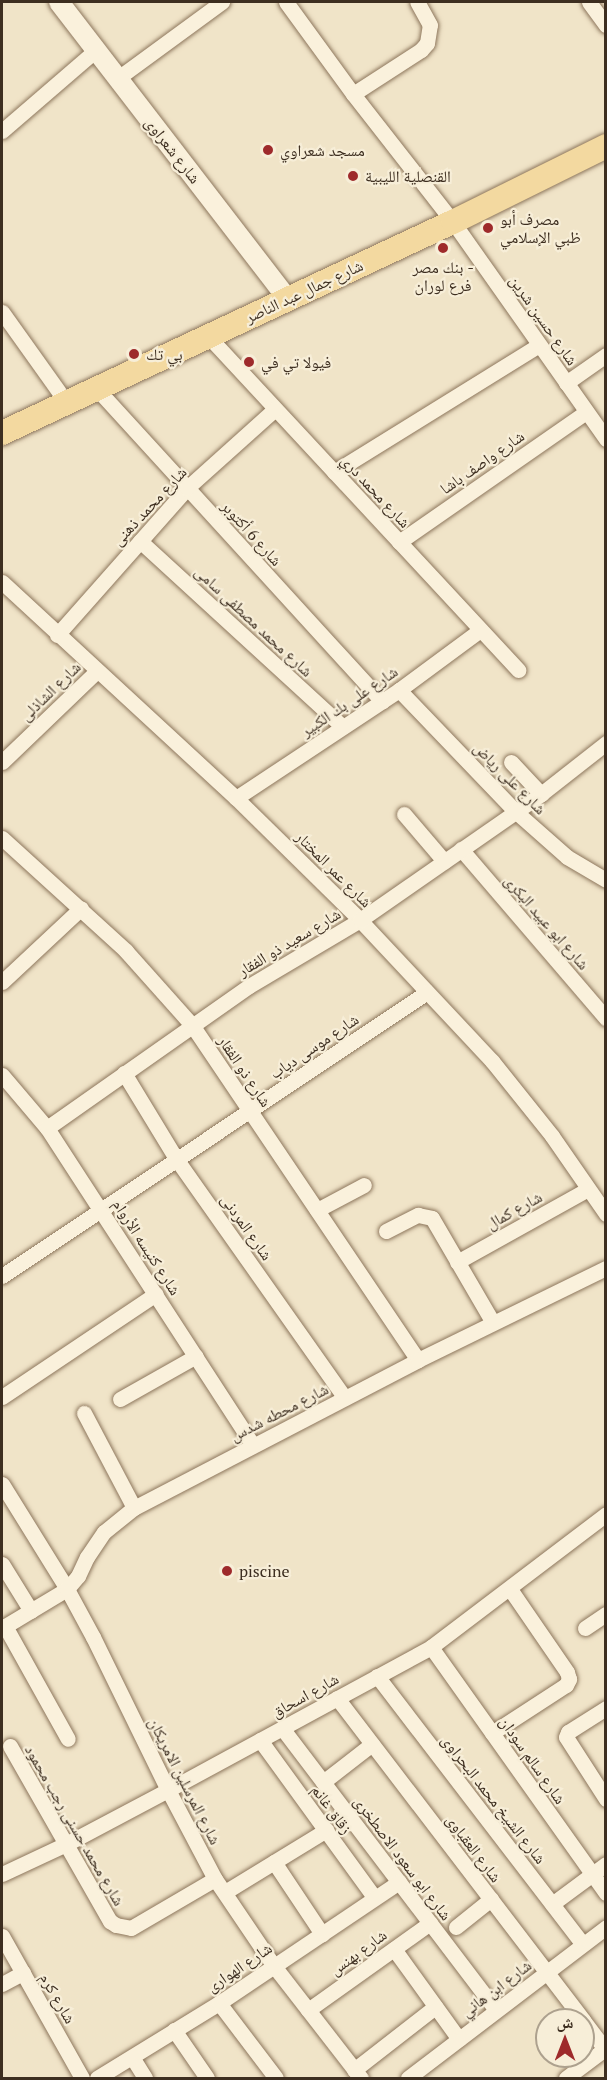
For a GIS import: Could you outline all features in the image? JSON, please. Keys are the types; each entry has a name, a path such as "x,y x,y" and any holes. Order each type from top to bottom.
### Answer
{"main road":[{"name":"شارع جمال عبد الناصر","path":"448,217 606,134"},
{"name":"شارع جمال عبد الناصر","path":"2,419 284,294 606,146"},
{"name":"شارع جمال عبد الناصر","path":"2,433 208,336 284,294"}],"street":[{"name":"شارع شعراوى","path":"59,2 284,294"},
{"path":"118,78 222,2"},
{"name":"شارع حسين شرين","path":"286,2 353,94 448,217 606,439"},
{"path":"353,94 421,50 427,43 430,25 417,2"},
{"path":"589,2 606,25"},
{"path":"2,131 96,50"},
{"path":"2,312 59,392"},
{"name":"شارع محمد دري","path":"208,336 518,670"},
{"path":"334,472 539,345"},
{"path":"566,383 606,355"},
{"name":"شارع 6 أكتوبر","path":"97,389 381,701"},
{"name":"شارع محمد ذهنى","path":"57,634 187,488 275,409"},
{"name":"شارع واصف باشا","path":"399,542 586,412"},
{"name":"شارع محمد مصطفى سامى","path":"140,541 343,727"},
{"name":"شارع عمر المختار","path":"2,582 237,798 360,920 492,1061 552,1136 606,1214"},
{"name":"شارع على بك الكبير","path":"237,798 399,690 480,630"},
{"name":"شارع الشاذلى","path":"2,762 97,671"},
{"name":"شارع على رياض","path":"399,690 515,812 567,857 606,880"},
{"name":"شارع سعيد ذو الفقار","path":"47,1128 249,986 360,920 541,794 606,743"},
{"path":"510,762 541,794"},
{"path":"404,814 444,861"},
{"name":"شارع ذو الفقار","path":"2,838 81,908 136,962 192,1025 418,1360"},
{"name":"شارع ابو عبيد البكرى","path":"461,849 606,1018"},
{"path":"2,982 81,908"},
{"name":"شارع موسى دياب","path":"2,1276 427,992"},
{"name":"شارع المردنى","path":"124,1073 177,1160 345,1398"},
{"name":"شارع كنيسه الأروام","path":"4,1084 47,1128 253,1445"},
{"path":"317,1210 364,1185"},
{"name":"شارع كمال","path":"457,1262 588,1189"},
{"path":"386,1231 418,1215 428,1216 493,1323"},
{"name":"شارع محطه شدس","path":"3,1627 67,1589 104,1532 134,1508 418,1360 606,1268"},
{"path":"2,1396 156,1294"},
{"path":"120,1399 196,1356"},
{"path":"84,1413 134,1508"},
{"name":"شارع المرسلين الامريكان","path":"2,1484 6,1502 67,1589 93,1636 168,1790 215,1879 274,1966 358,2074"},
{"name":"شارع اسحاق","path":"2,1874 66,1844 431,1647 606,1514"},
{"path":"2,1564 31,1611"},
{"path":"492,1733 566,1685 569,1679 567,1672 510,1589"},
{"path":"585,1628 606,1614"},
{"path":"3,1627 68,1739"},
{"name":"شارع سالم سودان","path":"431,1647 606,1893"},
{"name":"شارع الشيخ محمد البحراوى","path":"377,1676 583,1944"},
{"name":"شارع العقباوى","path":"337,1698 574,2008"},
{"path":"604,1794 567,1740 568,1732 606,1708"},
{"name":"شارع ابو سعود الاصطخرى","path":"282,1728 496,2010"},
{"name":"زقاق غانم","path":"260,1740 375,1898"},
{"path":"323,1782 372,1744"},
{"name":"شارع محمد حسنى رجب محمود","path":"10,1746 110,1921 123,1928 131,1928 215,1879"},
{"path":"225,1892 326,1830"},
{"path":"274,1862 322,1934"},
{"path":"552,1904 606,1864"},
{"name":"شارع الهوارى","path":"97,2079 219,2003 399,1882"},
{"path":"456,1927 491,1899"},
{"name":"شارع بهنس","path":"308,2010 430,1923"},
{"name":"شارع ابن هاني","path":"408,2079 606,1927"},
{"name":"شارع كرم","path":"2,1936 82,2079"},
{"path":"394,1949 459,2039"},
{"path":"2,1984 22,1973"},
{"path":"219,2003 276,2079"},
{"path":"358,2074 435,2007"},
{"path":"174,2030 207,2079"},
{"name":"شارع العقباوى","path":"595,2036 605,2049"},
{"path":"566,2079 605,2049"},
{"path":"132,2057 145,2079"}],"place":[{"name":"مسجد شعراوي","path":"268,150"},
{"name":"القنصلية الليبية","path":"353,176"},
{"name":"مصرف أبو ظبي الإسلامي","path":"488,228"},
{"name":"بنك مصر - فرع لوران","path":"443,248"},
{"name":"بي تك","path":"134,354"},
{"name":"فيولا تي في","path":"249,362"},
{"name":"piscine","path":"227,1571"}]}
